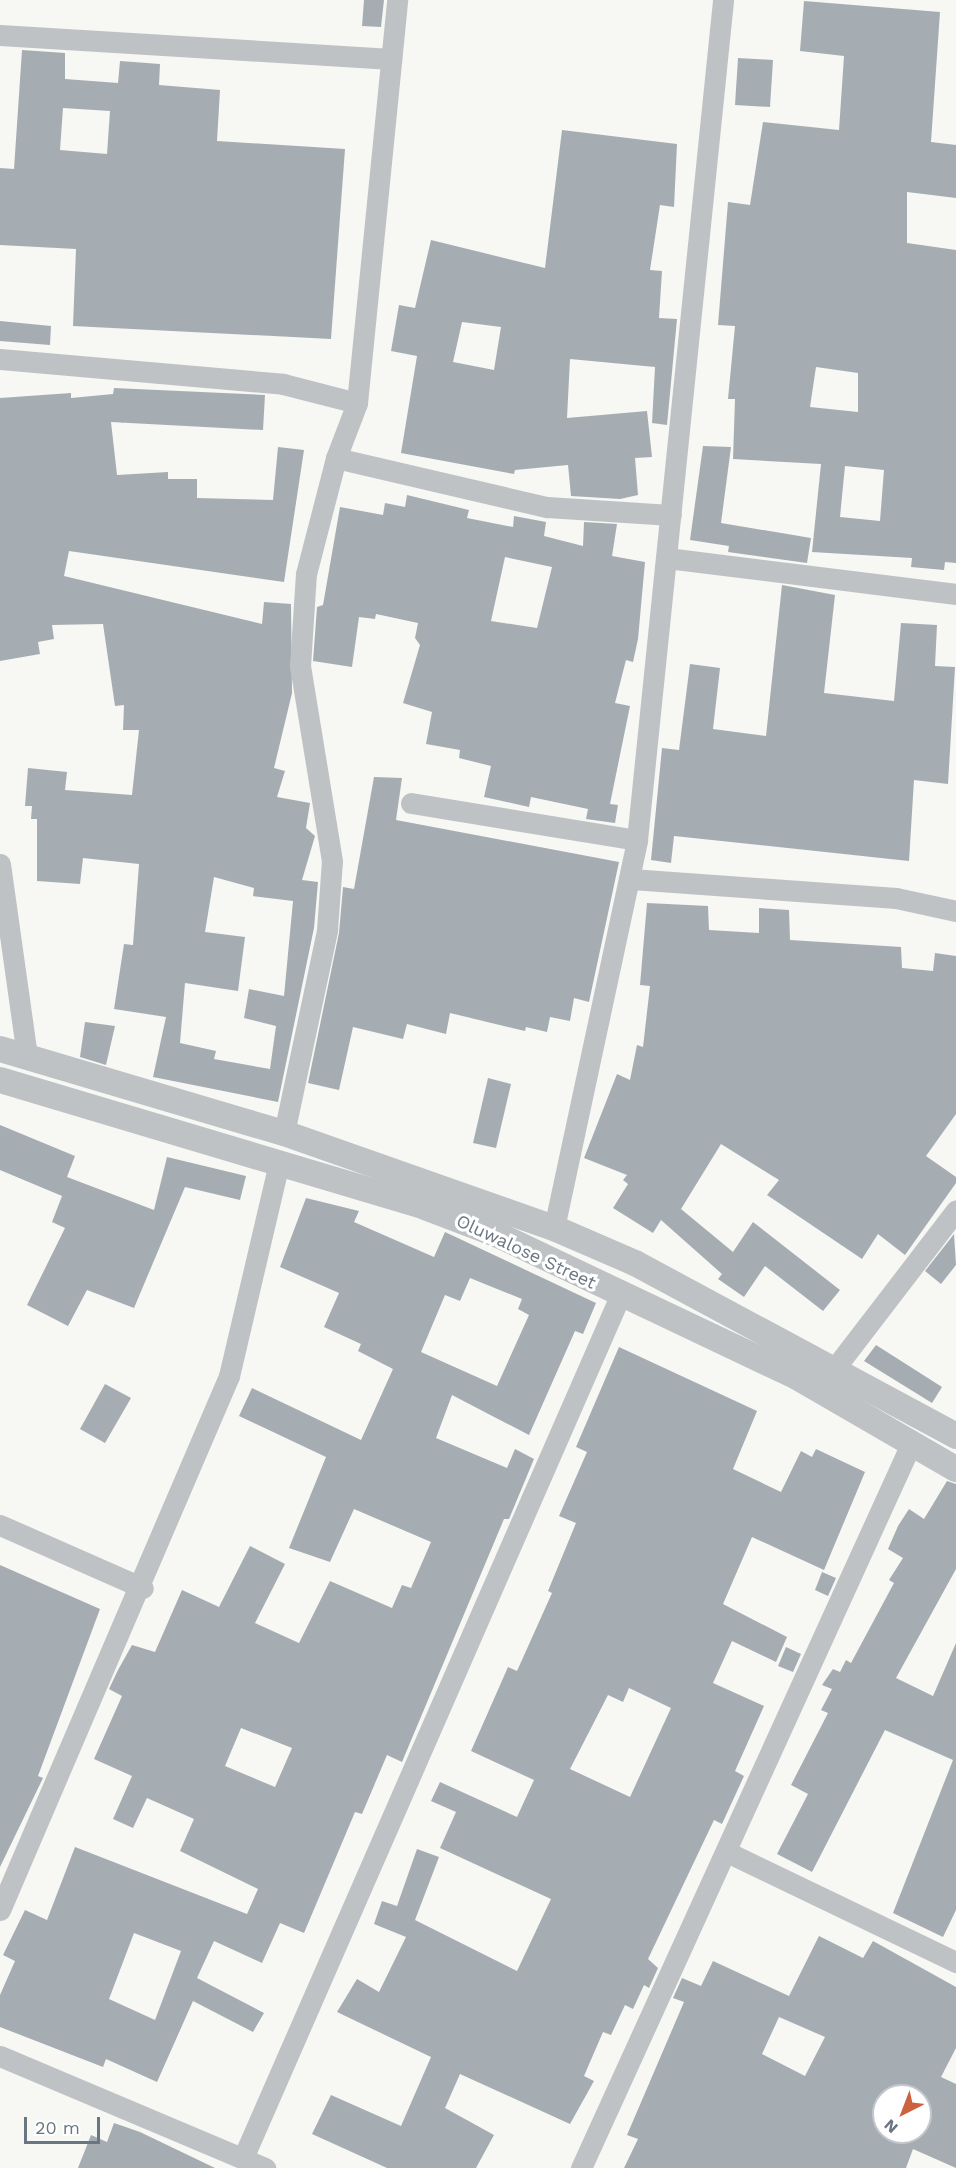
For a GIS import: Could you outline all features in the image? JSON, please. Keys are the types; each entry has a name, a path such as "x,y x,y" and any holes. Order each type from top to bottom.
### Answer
{"street":[{"path":"284,1133 327,930 332,861 300,666 306,574 336,458 357,403 397,0"},
{"path":"554,1228 631,879 637,840 723,0"},
{"path":"0,35 391,59"},
{"path":"0,359 283,384 357,403"},
{"path":"336,458 548,507 671,515"},
{"path":"666,558 956,594"},
{"path":"411,803 637,840"},
{"path":"0,864 27,1057"},
{"path":"631,879 896,898 956,911"},
{"name":"Oluwalose Street","path":"0,1049 284,1133 554,1228 635,1263 836,1368 956,1436"},
{"name":"Oluwalose Street","path":"0,1080 279,1162 496,1234 620,1296 820,1389 956,1469"},
{"path":"0,1910 5,1884 143,1588 229,1376 279,1162"},
{"path":"820,1389 956,1210"},
{"path":"243,2158 620,1296"},
{"path":"581,2168 911,1444"},
{"path":"0,1526 143,1588"},
{"path":"727,1852 956,1962"},
{"path":"0,2056 265,2168"}],"building":[{"path":"364,0 384,0 381,27 362,26"},
{"path":"804,1 940,12 931,142 956,145 956,198 907,192 907,243 956,250 956,563 945,562 944,570 911,567 912,558 812,552 821,464 733,459 735,399 728,399 735,326 718,325 728,202 750,205 763,122 839,130 844,56 800,51","holes":["816,367 858,373 858,412 810,407","845,466 884,470 880,521 840,517"]},
{"path":"22,50 65,53 65,79 118,83 120,61 160,64 159,85 220,90 217,141 345,149 331,339 73,326 76,249 0,245 0,168 14,169","holes":["63,108 110,111 107,154 60,150"]},
{"path":"738,58 773,60 770,107 735,105"},
{"path":"562,130 677,144 674,207 660,205 650,270 662,271 659,318 677,319 667,425 652,423 655,367 570,359 567,418 647,411 652,457 635,458 638,495 620,499 571,496 568,465 515,470 514,474 401,453 417,356 391,351 399,305 415,308 431,240 545,268","holes":["462,322 501,327 494,370 453,362"]},
{"path":"0,321 51,326 50,345 0,341"},
{"path":"114,388 265,395 263,430 111,422 117,475 168,472 168,479 197,479 197,498 273,500 278,447 304,450 284,582 69,551 64,576 262,624 264,602 291,604 292,693 274,768 285,771 277,797 310,803 306,828 315,836 302,880 318,882 314,928 278,1102 153,1077 166,1017 114,1009 124,944 133,945 139,864 83,858 80,884 37,881 37,819 31,819 32,806 25,806 28,768 67,772 65,790 132,795 139,730 123,730 124,705 115,706 103,624 52,625 54,639 38,642 40,654 0,661 0,398 71,393 71,398 113,394","holes":["214,877 254,888 253,896 293,901 284,996 249,989 244,1018 276,1026 270,1069 214,1059 216,1051 180,1043 185,983 238,991 245,937 205,932"]},
{"path":"703,446 731,447 721,523 811,538 807,563 728,552 729,546 690,540"},
{"path":"407,495 469,510 467,518 513,527 514,516 546,522 544,536 583,546 584,522 617,524 612,556 645,562 638,639 633,662 626,660 615,703 630,706 610,804 618,805 615,823 586,819 588,809 531,797 529,807 484,797 491,766 459,758 460,750 426,744 432,712 403,703 420,645 415,638 418,623 376,614 375,619 359,617 352,667 313,661 317,607 323,605 340,507 383,515 385,503 405,507","holes":["505,557 552,567 537,628 491,621"]},
{"path":"782,585 835,595 824,693 894,701 901,623 937,625 935,666 955,667 948,784 914,780 909,861 674,836 671,863 651,860 662,748 679,750 690,664 720,668 713,729 766,736"},
{"path":"374,777 402,778 396,820 619,862 589,1002 574,998 570,1021 550,1017 547,1032 526,1027 525,1031 450,1013 446,1034 407,1024 403,1039 353,1027 339,1090 308,1083 339,933 343,887 354,889"},
{"path":"647,903 708,906 709,930 759,933 759,908 789,910 790,940 901,947 902,968 933,971 935,953 956,956 956,1114 926,1156 956,1177 956,1183 905,1255 878,1234 862,1259 767,1195 779,1180 721,1144 681,1209 733,1252 753,1222 840,1290 823,1311 765,1266 744,1297 718,1279 722,1274 661,1220 653,1233 613,1208 628,1184 623,1180 627,1175 584,1158 617,1074 630,1080 637,1045 643,1047 650,986 640,985"},
{"path":"85,1022 115,1026 106,1065 80,1057"},
{"path":"488,1078 511,1084 496,1148 473,1143"},
{"path":"0,1125 75,1156 67,1177 154,1210 167,1157 246,1176 240,1200 185,1187 134,1308 87,1290 68,1326 27,1305 65,1228 52,1222 62,1196 0,1170"},
{"path":"306,1198 359,1211 354,1222 434,1257 445,1232 596,1303 583,1334 575,1331 529,1435 452,1395 436,1438 507,1468 515,1449 534,1459 509,1519 504,1519 402,1762 387,1755 362,1814 355,1812 304,1933 280,1923 262,1963 214,1941 197,1978 264,2013 253,2032 193,2001 157,2082 106,2059 103,2067 0,2027 0,1995 15,1961 3,1955 25,1910 47,1920 75,1847 247,1914 258,1889 180,1851 194,1819 147,1798 133,1828 113,1819 132,1776 94,1759 122,1696 109,1689 118,1670 132,1645 155,1652 182,1590 219,1607 250,1546 285,1564 255,1623 299,1643 330,1581 392,1608 402,1585 411,1588 431,1542 354,1509 330,1562 289,1548 326,1457 239,1416 252,1388 361,1440 393,1369 358,1351 361,1344 324,1327 339,1293 280,1267","holes":["470,1278 522,1299 518,1309 529,1315 497,1386 421,1352 445,1295 460,1301","241,1728 292,1748 275,1787 225,1766","134,1933 181,1951 155,2020 109,1999"]},
{"path":"954,1234 956,1265 941,1284 925,1271"},
{"path":"876,1345 942,1387 932,1403 864,1361"},
{"path":"619,1347 757,1411 733,1469 781,1492 801,1451 812,1457 816,1449 865,1472 824,1570 752,1537 723,1604 787,1637 776,1662 732,1641 713,1683 764,1706 735,1771 744,1776 722,1824 714,1820 648,1959 658,1968 649,1988 644,1985 633,2009 625,2005 611,2035 603,2032 584,2076 594,2081 570,2124 460,2074 445,2108 494,2135 476,2168 387,2168 312,2134 331,2095 401,2126 431,2057 337,2012 357,1979 379,1992 406,1937 374,1924 382,1901 397,1906 417,1849 439,1857 415,1920 517,1971 551,1899 440,1848 456,1812 431,1801 440,1782 517,1817 534,1780 471,1751 508,1667 517,1671 552,1593 548,1591 576,1523 559,1516 587,1452 576,1447","holes":["629,1688 671,1708 630,1797 570,1769 608,1695 623,1702"]},
{"path":"105,1384 131,1398 105,1443 80,1429"},
{"path":"947,1481 956,1484 956,1569 896,1678 933,1696 956,1643 956,1910 943,1937 893,1913 953,1760 885,1730 812,1872 777,1854 808,1794 791,1785 828,1713 821,1710 832,1689 822,1685 833,1669 840,1672 846,1660 851,1663 894,1583 889,1580 903,1558 888,1549 898,1526 909,1509 924,1519"},
{"path":"0,1565 100,1609 38,1776 43,1778 0,1867"},
{"path":"822,1572 836,1578 828,1596 815,1590"},
{"path":"786,1647 801,1654 793,1672 778,1666"},
{"path":"819,1936 863,1958 873,1941 956,1987 956,2048 941,2077 956,2084 956,2168 913,2149 906,2168 624,2168 638,2139 627,2135 684,2002 673,1998 682,1978 701,1986 713,1961 789,1996","holes":["779,2017 825,2037 805,2076 762,2054"]},
{"path":"114,2123 140,2132 215,2168 78,2168 91,2135 107,2142"}]}
